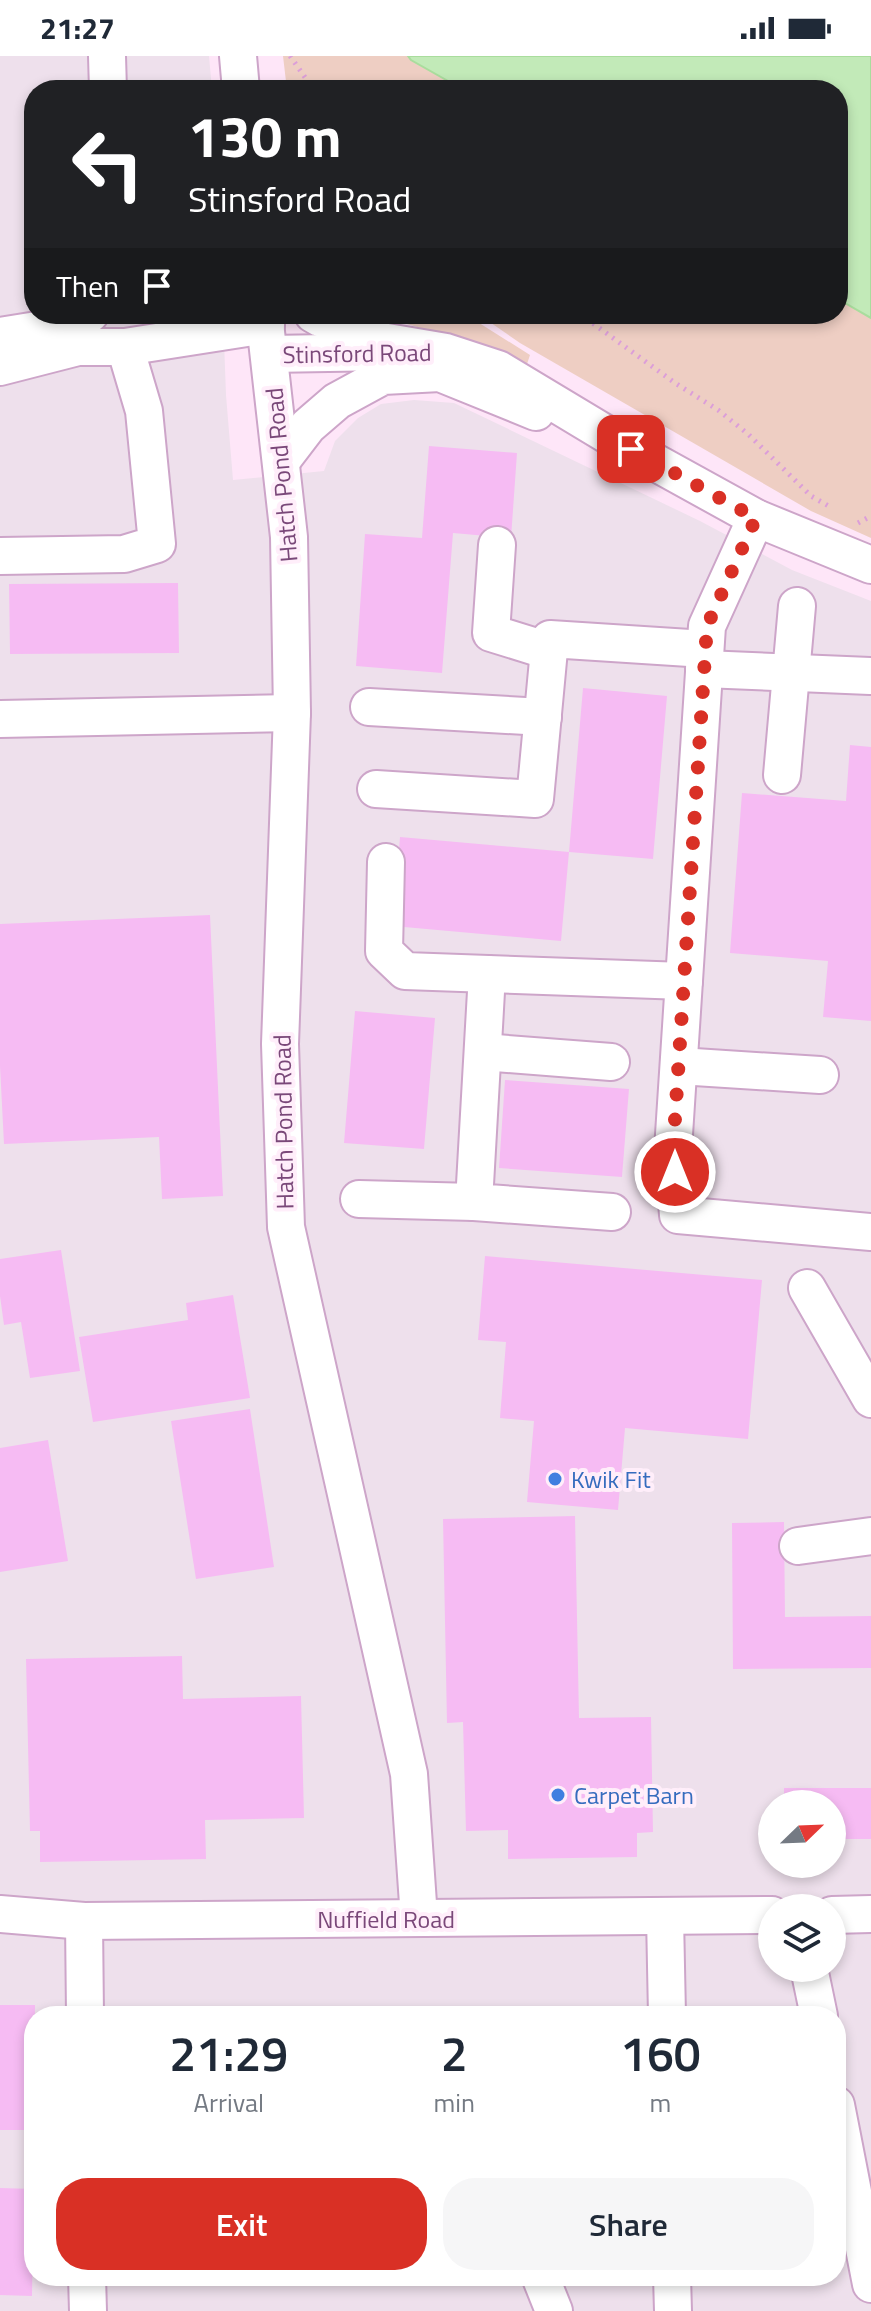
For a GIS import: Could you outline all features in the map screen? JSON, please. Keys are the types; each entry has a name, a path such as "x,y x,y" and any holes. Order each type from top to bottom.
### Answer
{"street":[{"path":"107,56 108,80"},
{"path":"238,56 240,80"},
{"path":"0,336 67,324"},
{"name":"Stinsford Road","path":"338,324 381,341 446,352 498,369 631,449 756,518 871,565"},
{"name":"Stinsford Road","path":"0,367 78,347 125,347 266,331 446,352"},
{"name":"Hatch Pond Road","path":"266,331 289,537 292,713 280,1044 286,1227 409,1774 419,1918"},
{"path":"0,556 124,554 157,544 144,411 125,347"},
{"path":"282,460 308,426 337,401 383,376 440,373 631,449"},
{"path":"756,518 707,626 673,1150 678,1215 871,1232"},
{"path":"497,545 491,633 549,651"},
{"path":"782,775 797,606"},
{"path":"376,789 535,799 550,639 792,673 870,676"},
{"path":"369,707 543,717"},
{"path":"0,719 292,713"},
{"path":"386,862 384,951 405,971 684,981"},
{"path":"474,1202 487,974"},
{"path":"483,1052 611,1062"},
{"path":"679,1066 820,1075"},
{"path":"359,1199 474,1202 612,1212"},
{"path":"807,1288 871,1399"},
{"path":"798,1546 871,1536"},
{"name":"Nuffield Road","path":"0,1912 84,1921 758,1915"},
{"path":"846,1915 871,1914"},
{"path":"665,1916 667,2006"},
{"path":"84,1921 85,2006"},
{"path":"812,1982 817,2006"},
{"path":"846,2156 871,2284"},
{"path":"87,2286 88,2311"},
{"path":"544,2286 554,2311"},
{"path":"672,2286 673,2311"}],"path":[{"path":"290,56 307,80"},
{"path":"594,324 718,410 748,434 811,496 835,510"},
{"path":"847,517 859,524 871,516"}],"shaded area":[{"path":"0,56 209,56 211,80 24,80 24,324 223,324 233,480 324,471 335,441 358,418 381,404 414,400 454,403 700,521 792,570 871,601 871,2311 0,2311"},
{"path":"283,56 871,56 871,538 811,511 520,343 492,324 848,324 848,80 286,80"},
{"path":"408,56 871,56 871,318 848,305 848,80 446,80"},
{"path":"407,324 481,324 530,355 527,364"}],"building":[{"path":"429,446 517,453 511,538 453,533 442,673 356,666 365,534 422,538"},
{"path":"178,583 179,653 10,654 9,584"},
{"path":"583,688 667,696 653,859 569,852"},
{"path":"850,745 871,747 871,1021 823,1017 828,961 730,953 742,793 846,801"},
{"path":"400,837 569,852 561,941 393,926"},
{"path":"210,915 223,1196 162,1199 159,1137 4,1144 0,1066 0,924"},
{"path":"355,1011 435,1018 424,1149 344,1143"},
{"path":"505,1080 629,1089 622,1177 499,1168"},
{"path":"61,1250 80,1371 30,1378 21,1322 4,1325 0,1259"},
{"path":"485,1256 762,1280 748,1439 625,1428 618,1510 527,1502 534,1421 500,1418 506,1342 478,1340"},
{"path":"233,1295 250,1398 93,1422 79,1337 188,1320 186,1303"},
{"path":"250,1409 274,1567 196,1579 171,1421"},
{"path":"48,1440 68,1561 0,1572 0,1448"},
{"path":"575,1516 579,1718 651,1717 653,1832 637,1833 637,1857 508,1859 508,1830 466,1831 463,1722 447,1723 443,1519"},
{"path":"784,1522 785,1617 871,1616 871,1668 733,1669 732,1523"},
{"path":"182,1656 183,1699 301,1696 304,1818 205,1820 206,1859 40,1862 40,1831 30,1831 26,1659"},
{"path":"871,1788 871,1839 846,1839 846,1790 784,1790"},
{"path":"0,2005 35,2005 24,2006 24,2130 0,2130"},
{"path":"0,2188 24,2189 24,2286 32,2286 32,2296 0,2295"}],"place":[{"name":"Kwik Fit","path":"555,1479"},
{"name":"Carpet Barn","path":"558,1795"}],"route":[{"path":"631,449 756,518 707,626 673,1150 675,1172"}]}
